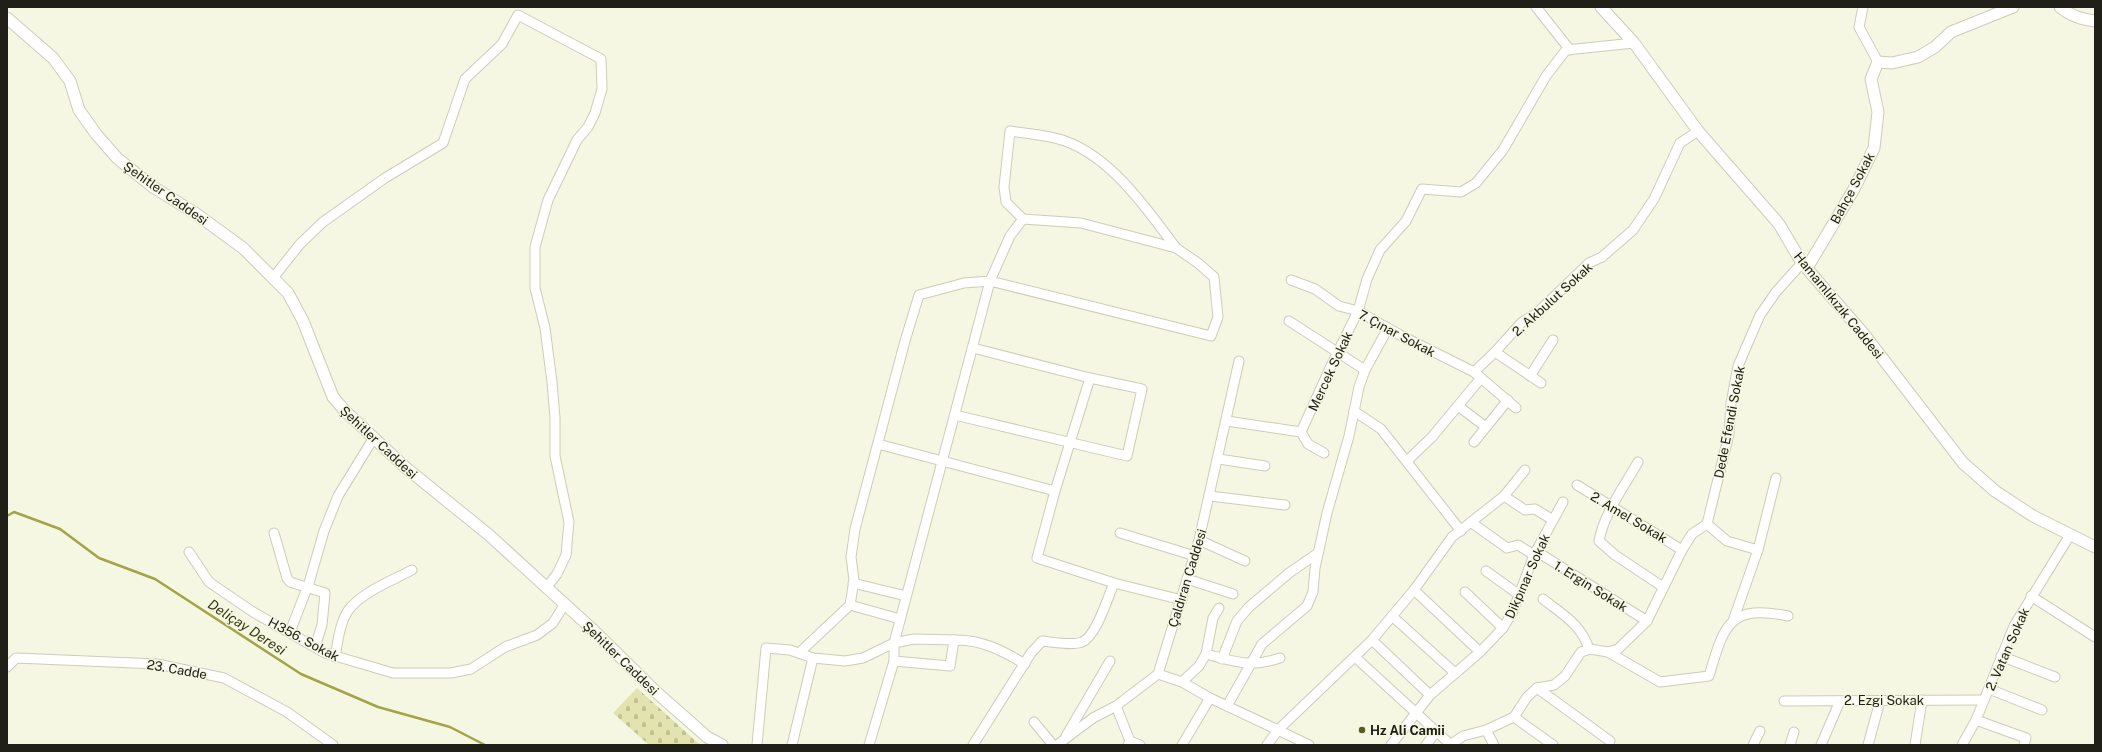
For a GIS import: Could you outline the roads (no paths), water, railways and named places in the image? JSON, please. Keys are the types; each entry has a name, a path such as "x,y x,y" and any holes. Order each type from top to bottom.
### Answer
{"street":[{"path":"1536,7 1570,50 1634,43"},
{"name":"Hamamlıkızık Caddesi","path":"1601,7 1634,43 1698,131 1779,224 1804,266 1863,333 1963,463 1995,491 2033,516 2095,547"},
{"path":"1863,7 1859,27 1878,62 1892,63 1918,57 1935,47 1951,32 2013,7"},
{"path":"2060,7 2067,13 2081,19 2095,21"},
{"path":"273,278 300,244 323,222 385,178 444,143 465,79 502,44 518,15 601,59 602,89 595,113 588,127 577,140 548,200 535,247 535,288 545,328 553,389 555,456 569,522 566,555 558,574 546,588"},
{"name":"Şehitler Caddesi","path":"7,18 53,58 70,81 79,110 96,134 117,158 153,187 195,213 243,248 288,293 303,321 333,397 373,439 489,535 591,628 656,692 707,737 722,745"},
{"name":"Mercek Sokak","path":"1301,432 1358,311 1366,279 1380,250 1406,221 1422,189 1461,192 1476,184 1503,150 1546,76 1566,50 1570,50"},
{"name":"Bahçe Sokak","path":"1804,266 1854,189 1874,148 1878,112 1871,79 1878,62"},
{"path":"799,653 850,605 853,583 851,557 855,529 905,341 919,295 964,283 990,281 1211,336 1218,317 1214,277 1198,262 1176,248 1081,223 1023,219 1006,202 1004,187 1010,131 1065,141 1104,163 1144,205 1176,248"},
{"name":"2. Akbulut Sokak","path":"1478,375 1495,352 1522,322 1537,313 1589,262 1602,257 1633,230 1654,198 1680,143 1698,131"},
{"path":"868,745 894,661 894,643 900,619 990,281 1010,236 1023,219"},
{"name":"Dede Efendi Sokak","path":"1706,524 1729,434 1731,404 1738,366 1760,314 1776,292 1804,266"},
{"name":"7. Çınar Sokak","path":"1291,280 1315,289 1339,306 1358,311 1478,375 1516,408"},
{"path":"1289,321 1365,370"},
{"path":"1227,706 1262,644 1307,606 1313,592 1318,553 1359,387 1365,370 1388,328"},
{"path":"1530,376 1553,340"},
{"path":"955,415 1127,456 1142,389 1090,378 973,348"},
{"path":"1495,352 1541,383"},
{"name":"Çaldıran Caddesi","path":"1158,674 1182,600 1199,540 1219,459 1239,361"},
{"path":"1407,461 1432,437 1458,406 1478,375"},
{"path":"1090,378 1055,491 1037,558 1114,583 1182,600"},
{"path":"1474,442 1508,400"},
{"path":"1458,406 1486,427"},
{"path":"1354,411 1381,429 1461,531"},
{"path":"1227,421 1301,432 1308,444 1324,453"},
{"path":"290,632 308,588 324,532 338,496 373,439"},
{"path":"878,444 1055,491"},
{"path":"1219,459 1265,466"},
{"path":"1638,462 1612,507 1601,530 1599,541 1615,555 1663,587"},
{"path":"1267,745 1278,730 1356,657 1372,640 1414,590 1433,565 1445,545 1504,496 1525,470"},
{"path":"1356,657 1450,745 1463,736 1486,730 1514,717 1527,697 1537,688 1554,685 1565,676 1582,652 1589,649 1608,652 1660,682 1709,676 1718,644 1734,618 1758,550 1776,478"},
{"name":"2. Amel Sokak","path":"1577,485 1682,550"},
{"path":"1210,496 1285,506"},
{"path":"1504,496 1525,510 1535,509 1553,520"},
{"name":"Dikpınar Sokak","path":"1390,745 1430,695 1480,652 1503,628 1513,611 1518,594 1535,553 1563,502"},
{"name":"1. Ergin Sokak","path":"1472,523 1507,548 1518,545 1535,553 1647,621"},
{"path":"1608,652 1618,649 1647,621 1682,550 1692,534 1706,524 1727,541 1758,550"},
{"path":"274,532 287,578 290,582 325,593 322,625 315,647"},
{"path":"1120,533 1194,556"},
{"name":"2. Vatan Sokak","path":"1962,745 1976,720 2014,626 2031,596 2070,535"},
{"path":"1199,540 1245,561"},
{"name":"H356. Sokak","path":"189,552 209,582 254,612 335,657 394,673 451,673 471,669 505,648 537,635 553,623 564,605"},
{"path":"1222,658 1237,621 1249,607 1289,573 1318,553"},
{"path":"335,657 341,630 351,607 376,588 412,570"},
{"path":"1486,570 1518,594"},
{"path":"1187,579 1233,594"},
{"path":"853,583 906,596"},
{"path":"973,745 1031,653 1042,641 1060,643 1082,642 1092,634 1114,583"},
{"path":"1414,590 1480,652"},
{"path":"1465,592 1503,628"},
{"path":"2031,596 2095,638"},
{"path":"1543,599 1576,625 1584,635 1589,649"},
{"path":"850,605 900,619"},
{"path":"1182,682 1199,666 1206,654 1213,618 1219,608"},
{"path":"1734,618 1748,613 1765,611 1788,616"},
{"path":"1392,616 1455,674"},
{"path":"757,745 766,648 790,650 813,658 845,661 863,658 894,643 914,639 968,640 982,643 1025,664"},
{"path":"894,661 950,666 954,640"},
{"path":"1372,640 1430,695"},
{"path":"1206,654 1243,664 1262,664 1280,658"},
{"path":"2001,656 2055,677"},
{"name":"23. Cadde","path":"7,668 12,657 157,664 224,678 287,712 333,745"},
{"path":"792,745 813,658"},
{"path":"1060,743 1110,661"},
{"path":"1060,743 1093,718 1116,706 1158,674 1182,682 1210,698 1309,745"},
{"path":"1537,688 1610,741"},
{"path":"1989,689 2042,710"},
{"path":"1182,745 1210,698"},
{"path":"1915,744 1922,700"},
{"name":"2. Ezgi Sokak","path":"1784,702 1984,700"},
{"path":"1820,745 1840,701"},
{"path":"1868,745 1880,701"},
{"path":"1116,706 1129,743 1140,745"},
{"path":"1514,717 1553,745"},
{"path":"1976,720 2025,741"},
{"path":"1034,722 1053,745"},
{"path":"1486,730 1494,745"},
{"path":"1754,745 1760,731"},
{"path":"1790,745 1794,732"},
{"path":"1426,745 1436,733"}],"waterway":[{"name":"Deliçay Deresi","path":"7,516 14,512 60,529 99,558 155,579 301,674 378,707 450,727 485,745"}],"place":[{"name":"Hz Ali Camii","path":"1362,730"}]}
